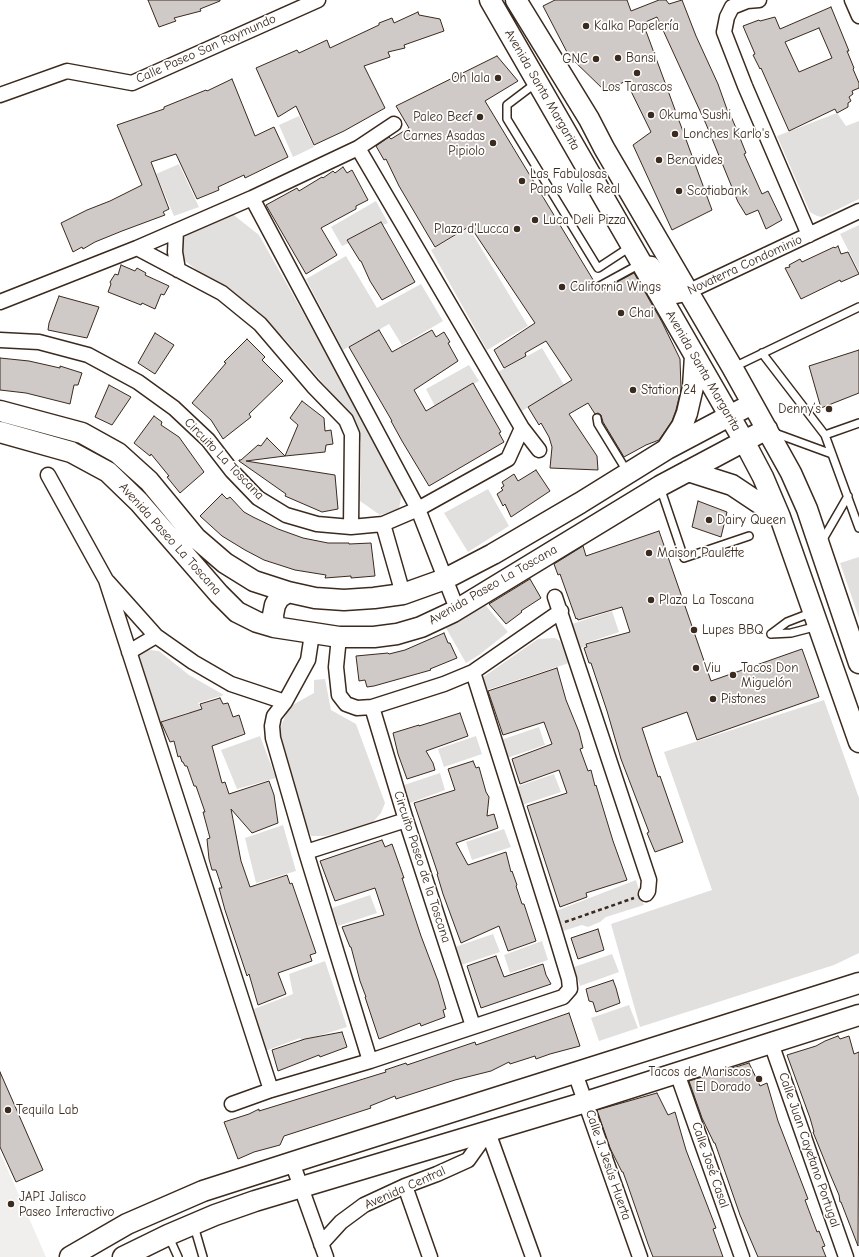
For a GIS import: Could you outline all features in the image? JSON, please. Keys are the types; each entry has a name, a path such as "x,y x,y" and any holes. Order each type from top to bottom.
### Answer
{"main road":[{"name":"Avenida Santa Margarita","path":"490,0 744,441 763,477 780,517 859,742"},
{"name":"Avenida Santa Margarita","path":"516,0 589,119 604,148 732,368 791,473 820,545 859,662"},
{"path":"535,77 541,77 545,81 574,124 578,125 585,123 589,119"},
{"path":"569,137 582,132 587,136 609,172 626,186"},
{"path":"667,449 682,426 687,414 693,387 695,356"},
{"name":"Avenida Paseo La Toscana","path":"0,411 82,433 118,453 149,480 196,538 225,563 254,581 288,592 315,598 344,600 403,594 452,575 493,554 580,503 667,449 752,404"},
{"name":"Avenida Paseo La Toscana","path":"0,432 71,452 108,472 140,502 218,594 238,612 256,622 274,628 339,638 374,637 397,634 421,627 457,609 660,486 710,458 767,429"},
{"path":"698,432 705,437 709,443 711,451 710,458"},
{"path":"688,471 732,485 780,517"},
{"path":"452,575 475,598"},
{"path":"274,628 273,615 275,605 279,598 288,592"},
{"path":"70,1257 128,1224 203,1192 292,1162 859,983"},
{"path":"123,1257 194,1224 255,1202 586,1102 859,1015"}],"street":[{"name":"Calle Paseo San Raymundo","path":"0,94 67,71 132,83 318,0"},
{"path":"759,0 747,1 732,7 726,17 724,32 745,86 809,235"},
{"path":"852,0 859,16"},
{"path":"0,302 137,248 252,198 358,148 394,124"},
{"path":"358,148 522,428 539,450"},
{"path":"252,198 452,575 457,609"},
{"name":"Novaterra Condominio","path":"642,263 652,264 676,296 688,292 859,211"},
{"path":"176,231 175,252 178,270"},
{"path":"137,248 222,293 260,324 346,420 352,434 351,527"},
{"name":"Circuito La Toscana","path":"0,340 39,342 88,355 138,382 174,408 208,440 232,472 258,498 286,515 317,524 351,527 383,524 418,509 508,459 522,428"},
{"path":"48,475 106,580 128,652 271,1090"},
{"path":"383,524 403,594"},
{"path":"106,580 156,636 192,662 231,684 285,702"},
{"path":"555,597 561,611 649,880 648,891 646,894"},
{"path":"339,638 336,667 339,695 346,704 357,708 372,707 444,684 473,672 561,611"},
{"path":"312,634 308,660 285,702 274,716 272,726 273,738 370,1061"},
{"path":"128,652 156,636"},
{"path":"232,1104 271,1090 370,1061 562,997 570,990 569,979 553,926 473,672"},
{"name":"Circuito Paseo de la Toscana","path":"372,707 406,820 473,1026"},
{"path":"306,852 406,820"},
{"name":"Calle Juan Cayetano Portugal","path":"771,1042 846,1257"},
{"name":"Calle J. Jesús Huerta","path":"575,1073 640,1257"},
{"name":"Calle José Casal","path":"677,1073 742,1257"},
{"path":"488,1132 533,1257"},
{"name":"Avenida Central","path":"323,1251 341,1222 364,1205 468,1160 488,1132"},
{"path":"292,1162 323,1251"},
{"path":"405,1186 430,1257"}],"lane":[{"path":"535,77 507,105 507,119 598,268 632,246"},
{"path":"598,287 642,263"},
{"path":"732,368 859,307"},
{"path":"762,353 825,435 859,528"},
{"path":"597,418 598,424 628,473"},
{"path":"825,435 859,423"},
{"path":"767,429 832,454"},
{"path":"660,486 684,558 749,536"},
{"path":"820,545 848,496"},
{"path":"816,619 791,633 771,634 787,622 816,619"},
{"path":"194,1224 203,1257"},
{"path":"168,1235 178,1257"}],"path":[{"path":"553,926 646,894"}],"shaded area":[{"path":"837,113 846,126 859,121 859,199 822,217 810,212 777,136"},
{"path":"299,116 314,147 293,157 279,125"},
{"path":"179,164 199,207 174,216 156,174"},
{"path":"376,201 388,223 383,225 381,221 347,240 349,243 342,246 331,227"},
{"path":"230,212 259,235 391,468 402,492 399,509 380,515 360,501 361,442 348,412 283,337 180,257 180,239"},
{"path":"859,225 859,271 840,234"},
{"path":"469,228 528,326 487,350 431,250"},
{"path":"346,256 377,308 421,284 443,321 402,345 389,324 343,350 306,279"},
{"path":"542,348 564,385 522,411 498,372"},
{"path":"469,365 479,381 440,402 436,408 426,389"},
{"path":"488,489 509,526 468,552 444,513"},
{"path":"859,557 859,618 840,563"},
{"path":"482,601 508,632 479,655 466,663 446,628"},
{"path":"612,611 619,632 586,643 587,646 581,648 572,624"},
{"path":"555,638 560,641 569,663 484,691 479,680 538,639"},
{"path":"150,650 159,651 189,675 224,695 198,703 209,726 191,717 189,712 160,722 161,726 156,727 135,660 140,652"},
{"path":"325,679 331,710 356,724 385,803 381,813 372,823 325,836 311,836 300,810 279,731 289,707 314,693 314,680"},
{"path":"824,700 859,798 859,953 834,965 640,1027 611,924 712,890 664,752"},
{"path":"539,727 545,745 507,758 501,740"},
{"path":"260,736 276,778 237,789 221,750"},
{"path":"476,736 482,754 444,767 438,749"},
{"path":"440,773 445,790 410,803 404,785"},
{"path":"554,774 561,792 522,805 516,787"},
{"path":"283,825 296,871 256,883 245,838"},
{"path":"504,829 511,847 472,860 466,842"},
{"path":"636,880 644,905 606,917 600,922 588,927 582,925 563,931 556,911"},
{"path":"370,895 377,913 338,926 332,908"},
{"path":"493,934 500,952 461,965 455,947"},
{"path":"542,941 548,960 510,973 504,955"},
{"path":"612,954 619,972 580,986 574,967"},
{"path":"325,961 347,1027 302,1041 300,1038 265,1051 254,1009 293,994 289,974"},
{"path":"629,1005 638,1028 599,1041 591,1018"},
{"name":"JAPI Jalisco Paseo Interactivo","path":"0,1152 46,1257 0,1257"}],"building":[{"path":"148,0 220,1 200,9 201,11 174,18 176,21 159,27"},
{"path":"555,0 627,0 631,11 659,0 666,0 669,4 682,0 696,36 718,84 729,115 730,114 736,128 746,153 744,154 762,194 768,191 782,220 766,229 758,210 746,215 738,202 706,124 657,17 643,23 712,210 672,230 633,145 651,132 626,81 605,91 569,56 543,6"},
{"path":"831,7 849,51 847,51 859,83 859,88 852,91 853,94 849,97 851,101 848,103 848,107 837,113 835,109 789,131 761,68 760,69 753,55 755,54 743,26 759,20 775,17 780,29","holes":["819,28 832,58 799,72 785,42"]},
{"path":"418,12 419,15 440,19 444,31 404,45 405,48 388,52 390,57 364,66 385,108 344,131 314,145 296,106 278,117 256,68 297,50 299,53 327,40 330,48 379,25 379,23 392,18 394,23"},
{"name":"Plaza d'Lucca","path":"497,56 518,81 485,101 595,283 593,286 594,290 598,292 634,273 662,322 680,359 681,389 676,410 672,421 659,440 624,457 603,422 601,415 598,413 595,414 588,403 569,414 597,456 598,470 550,468 552,447 549,437 541,423 539,425 528,407 572,380 546,341 525,353 526,356 504,368 494,350 535,323 470,226 435,247 399,186 386,159 384,160 376,146 389,137 391,139 409,128 396,106"},
{"path":"232,79 255,136 274,127 288,157 245,178 244,175 218,187 219,190 197,199 176,154 151,162 169,209 163,212 165,215 95,242 83,249 82,247 73,252 61,223 142,185 117,125 164,109 164,107 206,90 207,91"},
{"path":"343,167 347,173 352,170 368,200 356,206 356,209 321,228 337,255 306,274 266,205 297,188 299,191 333,171 335,173"},
{"path":"381,222 415,282 382,300 370,281 361,261 347,240"},
{"path":"838,246 841,254 848,252 859,274 841,282 840,280 801,299 785,268 790,267 789,265 800,259 802,262"},
{"path":"121,265 135,271 137,268 146,273 145,275 169,286 164,295 161,294 155,309 142,303 141,305 108,292 111,284 110,282 115,274 118,275"},
{"path":"59,296 99,307 87,338 48,330 49,323"},
{"path":"379,330 392,352 432,330 436,337 444,332 458,361 414,390 426,411 473,383 501,432 499,433 504,442 429,486 349,347"},
{"path":"155,333 174,345 155,374 138,363"},
{"path":"247,339 265,357 262,360 283,381 249,414 251,417 223,439 211,420 192,403 226,363 224,362"},
{"path":"859,350 859,393 821,408 809,366"},
{"path":"0,358 29,361 60,368 60,366 82,373 78,385 74,385 70,404 26,393 0,390"},
{"path":"109,385 131,397 112,425 95,417"},
{"path":"302,401 324,418 325,431 331,430 333,444 326,445 325,452 285,456 298,425 290,418"},
{"path":"154,416 162,422 161,425 179,437 204,472 180,493 167,477 169,476 151,454 150,456 134,443"},
{"path":"267,438 285,456 246,461 335,475 338,509 322,512 285,496 286,494 239,461 258,445 261,446"},
{"path":"536,470 550,491 511,517 505,504 503,506 497,494 503,490 501,488 504,486 502,482 514,474 518,481"},
{"path":"222,494 227,499 230,497 244,512 253,517 278,529 303,538 328,543 371,543 375,576 325,578 326,575 295,570 264,560 245,550 222,536 200,516"},
{"name":"Dairy Queen","path":"698,501 727,512 721,537 692,527"},
{"path":"659,531 711,681 802,649 819,697 697,740 687,712 642,728 658,777 660,776 683,842 655,852 647,833 649,832 621,759 591,663 589,663 584,648 587,647 586,644 630,632 622,607 578,620 577,618 576,619 560,574 558,575 554,564 583,546 586,556"},
{"path":"530,579 541,598 521,611 522,612 506,624 489,604"},
{"path":"444,633 457,658 430,669 431,670 374,686 367,687 365,680 359,681 356,656 389,654 405,650"},
{"path":"557,668 566,700 579,732 583,748 580,749 588,771 591,770 627,880 586,893 587,897 560,907 527,806 567,793 559,770 520,784 512,759 552,744 544,722 503,735 488,691"},
{"path":"220,698 223,704 228,703 233,717 239,715 245,734 212,746 222,783 225,782 229,794 269,781 274,795 278,823 252,833 231,809 241,861 250,887 287,875 290,884 292,883 316,953 310,955 312,961 278,973 286,994 258,1005 249,974 247,976 225,910 219,888 222,888 216,870 212,870 209,859 207,839 210,838 203,812 205,812 187,766 185,766 182,762 180,756 178,757 174,741 170,742 161,722 202,709 200,704"},
{"path":"460,713 468,736 426,751 435,770 407,779 398,754 393,733"},
{"path":"473,761 476,768 479,767 486,792 489,797 487,816 494,814 498,828 456,843 468,865 506,852 511,872 512,871 522,904 524,904 536,941 508,951 499,926 461,943 443,894 438,874 414,803 455,790 448,769"},
{"path":"382,840 385,847 392,844 446,1009 443,1010 445,1017 421,1026 420,1023 379,1039 360,981 351,947 342,927 384,915 375,888 335,901 320,861"},
{"path":"598,929 604,950 578,959 571,938"},
{"path":"496,956 504,977 543,964 546,975 551,984 481,1008 467,966"},
{"path":"613,980 620,1003 596,1012 593,1002 589,1001 586,989"},
{"path":"569,1013 580,1046 536,1059 535,1056 510,1064 509,1062 491,1071 455,1080 396,1099 395,1096 370,1106 371,1108 284,1136 280,1145 254,1152 238,1159 224,1122 249,1114 259,1109 259,1111 386,1072 385,1070 406,1063 407,1065 475,1042 476,1045"},
{"path":"342,1032 347,1047 320,1057 319,1055 278,1071 272,1050 305,1039"},
{"path":"838,1036 840,1039 849,1036 854,1054 859,1052 858,1246 813,1132 810,1118 787,1055 816,1046"},
{"path":"749,1063 760,1086 767,1083 778,1121 808,1199 805,1200 817,1232 819,1231 825,1246 822,1247 826,1257 758,1257 740,1215 715,1143 702,1118 689,1081"},
{"name":"Tequila Lab","path":"0,1072 43,1170 16,1182 0,1147"},
{"path":"657,1093 668,1115 675,1112 686,1150 716,1228 713,1229 723,1257 653,1257 623,1172 610,1148 597,1110"}],"place":[{"name":"Kalka Papelería","path":"586,26"},
{"name":"Bansi","path":"618,58"},
{"name":"GNC","path":"596,59"},
{"name":"Los Tarascos","path":"637,73"},
{"name":"Oh lala","path":"498,78"},
{"name":"Okuma Sushi","path":"651,115"},
{"name":"Paleo Beef","path":"480,117"},
{"name":"Lonches Karlo's","path":"675,134"},
{"name":"Carnes Asadas Pipiolo","path":"493,143"},
{"name":"Benavides","path":"659,160"},
{"name":"Las Fabulosas Papas Valle Real","path":"522,181"},
{"name":"Scotiabank","path":"679,191"},
{"name":"Luca Deli Pizza","path":"535,220"},
{"name":"Plaza d'Lucca","path":"517,229"},
{"name":"California Wings","path":"562,287"},
{"name":"Chai","path":"621,313"},
{"name":"Station 24","path":"633,390"},
{"name":"Denny’s","path":"829,409"},
{"name":"Dairy Queen","path":"709,520"},
{"name":"Maison Paulette","path":"649,553"},
{"name":"Plaza La Toscana","path":"651,600"},
{"name":"Lupes BBQ","path":"694,630"},
{"name":"Viu","path":"696,668"},
{"name":"Tacos Don Miguelón","path":"733,675"},
{"name":"Pistones","path":"713,699"},
{"name":"Tacos de Mariscos El Dorado","path":"759,1079"},
{"name":"Tequila Lab","path":"8,1110"},
{"name":"JAPI Jalisco Paseo Interactivo","path":"11,1204"}]}
